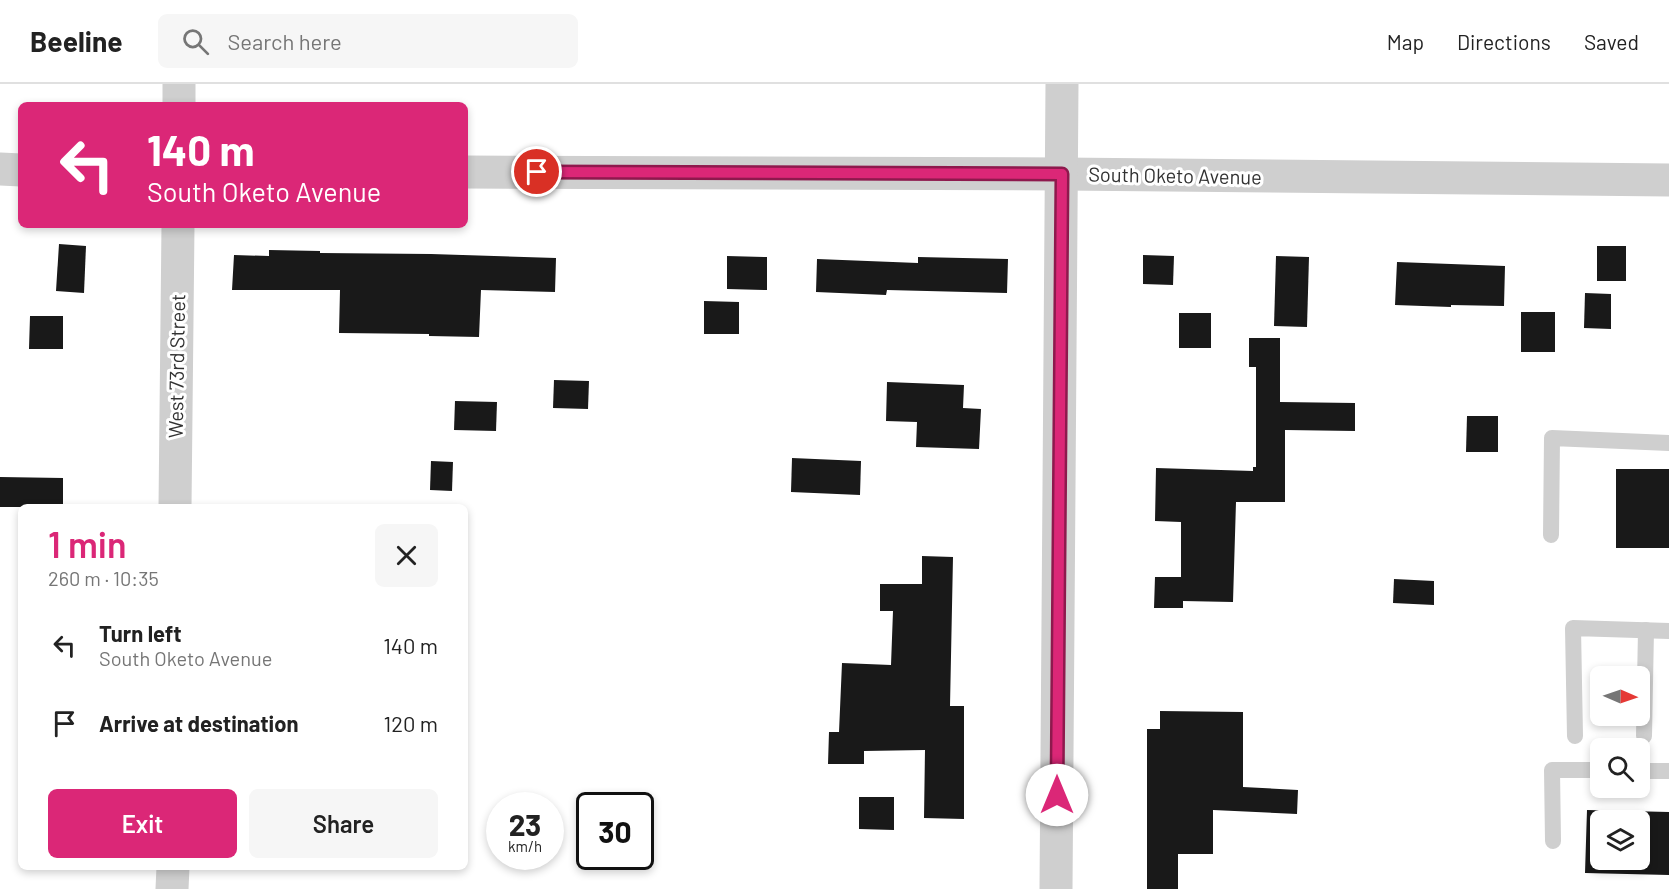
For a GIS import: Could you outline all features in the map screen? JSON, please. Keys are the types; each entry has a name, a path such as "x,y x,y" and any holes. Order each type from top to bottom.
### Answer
{"street":[{"path":"179,84 179,102"},
{"path":"1056,889 1062,84"},
{"path":"0,170 18,170"},
{"name":"South Oketo Avenue","path":"468,171 1669,180"},
{"name":"West 73rd Street","path":"175,504 178,228"},
{"path":"172,870 172,889"}],"lane":[{"path":"1551,536 1552,438 1669,443"},
{"path":"1575,736 1573,628 1669,631"},
{"path":"1644,736 1646,630"},
{"path":"1553,841 1552,770 1590,770"},
{"path":"1650,771 1669,771"}],"building":[{"path":"59,244 86,246 84,293 56,291"},
{"path":"1597,246 1626,246 1626,281 1597,281"},
{"path":"269,250 556,258 555,292 481,290 479,337 339,333 340,290 232,290 234,255 269,256"},
{"path":"1143,255 1174,256 1173,285 1143,284"},
{"path":"727,256 767,257 767,290 727,289"},
{"path":"1276,256 1309,257 1307,327 1274,326"},
{"path":"918,257 1008,259 1007,293 887,290 886,295 816,292 817,259 918,263"},
{"path":"1397,262 1505,266 1504,306 1395,305"},
{"path":"1585,293 1611,294 1611,329 1584,328"},
{"path":"704,301 739,302 739,334 704,334"},
{"path":"1521,312 1555,312 1555,352 1521,352"},
{"path":"1179,313 1211,313 1211,348 1179,348"},
{"path":"30,316 63,316 63,349 29,349"},
{"path":"1249,338 1280,338 1280,402 1355,403 1355,431 1285,430 1285,502 1236,502 1233,602 1183,601 1183,608 1154,608 1155,577 1181,577 1181,522 1155,521 1156,468 1253,471 1253,467 1256,467 1256,367 1249,367"},
{"path":"554,380 589,381 588,409 553,408"},
{"path":"887,382 964,385 963,408 981,409 979,449 916,447 917,422 886,421"},
{"path":"455,401 497,402 496,431 454,430"},
{"path":"1467,416 1498,416 1498,452 1466,452"},
{"path":"792,458 861,461 860,495 791,492"},
{"path":"431,461 453,462 452,491 430,490"},
{"path":"1616,469 1669,469 1669,548 1616,548"},
{"path":"0,477 63,478 63,504 18,504 18,507 0,507"},
{"path":"922,556 953,557 950,706 964,706 964,819 924,818 925,750 864,751 864,764 828,764 829,732 839,732 842,663 891,665 893,611 880,611 880,584 922,584"},
{"path":"1394,579 1434,581 1434,605 1393,603"},
{"path":"1160,711 1243,712 1243,787 1298,790 1297,814 1213,810 1213,854 1178,854 1178,889 1147,889 1147,729 1160,729"},
{"path":"859,797 894,797 894,830 859,829"},
{"path":"1587,810 1590,810 1590,870 1650,870 1650,812 1669,812 1669,875 1585,873"}],"route":[{"path":"537,172 1062,174 1057,795"}]}
